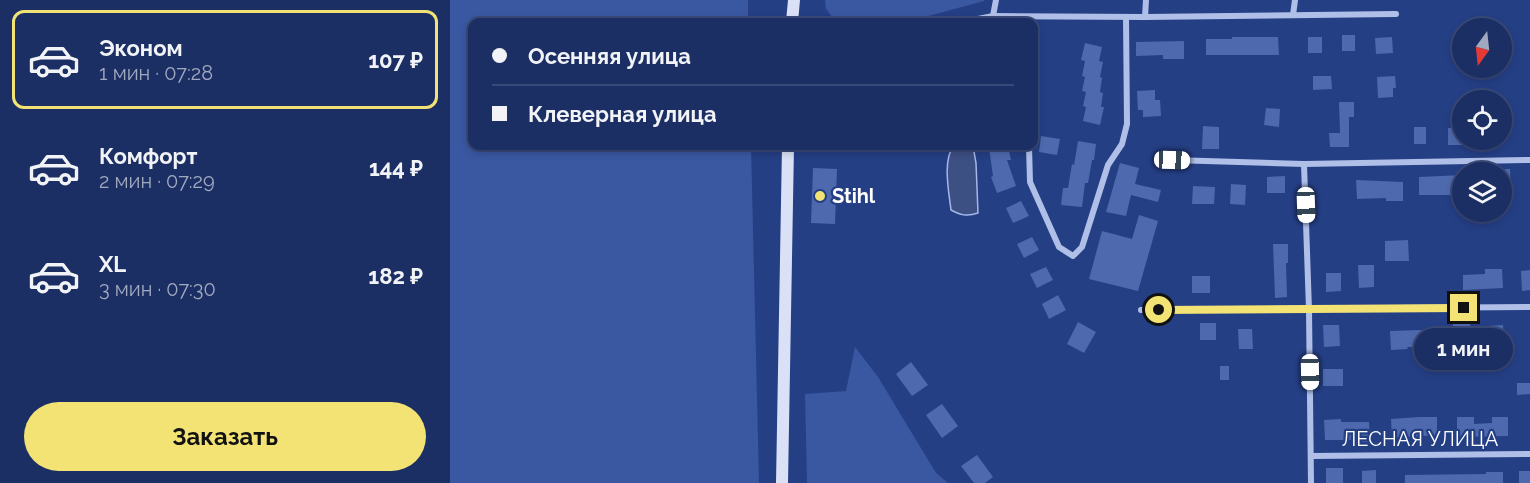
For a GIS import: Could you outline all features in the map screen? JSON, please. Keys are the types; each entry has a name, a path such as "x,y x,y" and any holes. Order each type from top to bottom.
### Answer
{"street":[{"path":"792,18 794,0"},
{"path":"993,16 996,0"},
{"path":"1145,17 1146,0"},
{"path":"1293,15 1295,0"},
{"path":"983,18 993,16 1396,14"},
{"path":"1029,150 1030,182 1059,247 1072,256 1082,247 1108,165 1122,144 1127,124 1126,17"},
{"path":"782,483 789,150"},
{"path":"1172,160 1304,164 1530,160"},
{"path":"1304,164 1311,483"},
{"path":"1141,310 1530,307"},
{"name":"ЛЕСНАЯ УЛИЦА","path":"1311,456 1530,454"}],"shaded area":[{"path":"450,0 748,0 748,18 468,18 468,150 751,150 759,483 450,483"},
{"path":"825,0 984,0 921,18 833,18 826,9"},
{"path":"951,150 974,150 978,213 964,215 951,210 947,167"},
{"path":"855,347 878,377 936,473 948,483 807,483 805,394 846,391"}],"building":[{"path":"1342,35 1355,35 1355,51 1342,51"},
{"path":"1232,37 1278,37 1279,55 1206,55 1206,39 1232,39"},
{"path":"1308,37 1322,37 1322,53 1308,53"},
{"path":"1392,37 1393,53 1376,54 1375,38"},
{"path":"1184,41 1184,59 1163,59 1163,55 1136,56 1136,42"},
{"path":"1085,43 1102,47 1099,61 1103,62 1100,92 1103,93 1101,107 1104,107 1100,125 1083,121 1086,107 1083,106 1086,92 1082,91 1085,61 1081,60"},
{"path":"1313,76 1331,76 1332,89 1313,90"},
{"path":"1395,76 1396,88 1393,88 1393,97 1378,98 1377,77"},
{"path":"1155,90 1155,100 1160,100 1161,116 1143,117 1143,110 1138,110 1137,91"},
{"path":"1339,102 1354,102 1354,117 1349,117 1349,147 1330,147 1329,133 1340,133"},
{"path":"1266,108 1280,109 1279,127 1264,125"},
{"path":"1203,126 1219,127 1219,149 1202,149"},
{"path":"1414,127 1426,127 1426,144 1414,144"},
{"path":"1448,128 1452,128 1452,145 1448,145"},
{"path":"1041,136 1060,139 1057,155 1039,152"},
{"path":"1078,141 1096,144 1088,183 1085,183 1082,207 1061,205 1063,188 1068,188"},
{"path":"989,150 1009,150 1011,160 1007,160 1016,186 997,193 991,177 993,176"},
{"path":"1120,163 1139,168 1135,184 1161,190 1158,202 1131,195 1126,216 1106,212"},
{"path":"813,168 837,169 835,224 811,223"},
{"path":"1452,175 1452,195 1419,195 1419,177"},
{"path":"1285,176 1285,193 1267,193 1267,177"},
{"path":"1356,180 1403,182 1403,201 1386,201 1386,198 1357,199"},
{"path":"1231,184 1246,185 1245,205 1230,204"},
{"path":"1193,186 1215,187 1214,204 1192,204"},
{"path":"1021,201 1029,216 1013,223 1006,208"},
{"path":"1139,215 1158,221 1138,291 1089,279 1102,231 1132,239"},
{"path":"1032,237 1039,250 1024,258 1017,244"},
{"path":"1408,240 1409,261 1385,261 1385,241"},
{"path":"1273,244 1288,244 1287,297 1275,298"},
{"path":"1358,265 1374,265 1374,287 1359,288"},
{"path":"1046,267 1053,280 1037,288 1030,274"},
{"path":"1485,269 1502,269 1503,288 1463,290 1463,275 1485,274"},
{"path":"1530,270 1530,290 1522,291 1521,271"},
{"path":"1326,273 1341,273 1341,291 1326,292"},
{"path":"1192,276 1210,276 1210,293 1192,293"},
{"path":"1058,295 1066,310 1049,319 1042,304"},
{"path":"1078,322 1096,332 1084,353 1067,344"},
{"path":"1200,323 1216,323 1216,340 1200,340"},
{"path":"1470,323 1470,344 1440,344 1440,346 1391,350 1390,331 1453,329 1453,324"},
{"path":"1323,325 1339,325 1340,346 1324,347"},
{"path":"1503,325 1504,346 1487,346 1487,326"},
{"path":"1238,329 1252,329 1253,349 1239,349"},
{"path":"911,362 928,385 912,396 896,374"},
{"path":"1220,366 1229,366 1229,380 1220,380"},
{"path":"1323,369 1343,369 1343,386 1323,386"},
{"path":"1517,383 1530,383 1530,394 1517,395"},
{"path":"942,404 958,426 942,438 926,415"},
{"path":"1437,417 1437,435 1392,438 1391,419"},
{"path":"1457,417 1474,417 1474,424 1492,423 1492,417 1508,417 1508,436 1457,437"},
{"path":"1341,419 1341,422 1369,422 1370,442 1325,440 1324,420"},
{"path":"977,455 993,477 985,483 974,483 961,466"},
{"path":"1326,468 1343,468 1343,483 1326,483"},
{"path":"1376,470 1376,483 1362,483 1362,471"},
{"path":"1519,471 1530,471 1530,483 1519,483"},
{"path":"1486,472 1503,472 1503,483 1405,483 1405,475 1486,474"}],"place":[{"name":"Stihl","path":"820,196"}],"route":[{"path":"1159,310 1464,308"}]}
